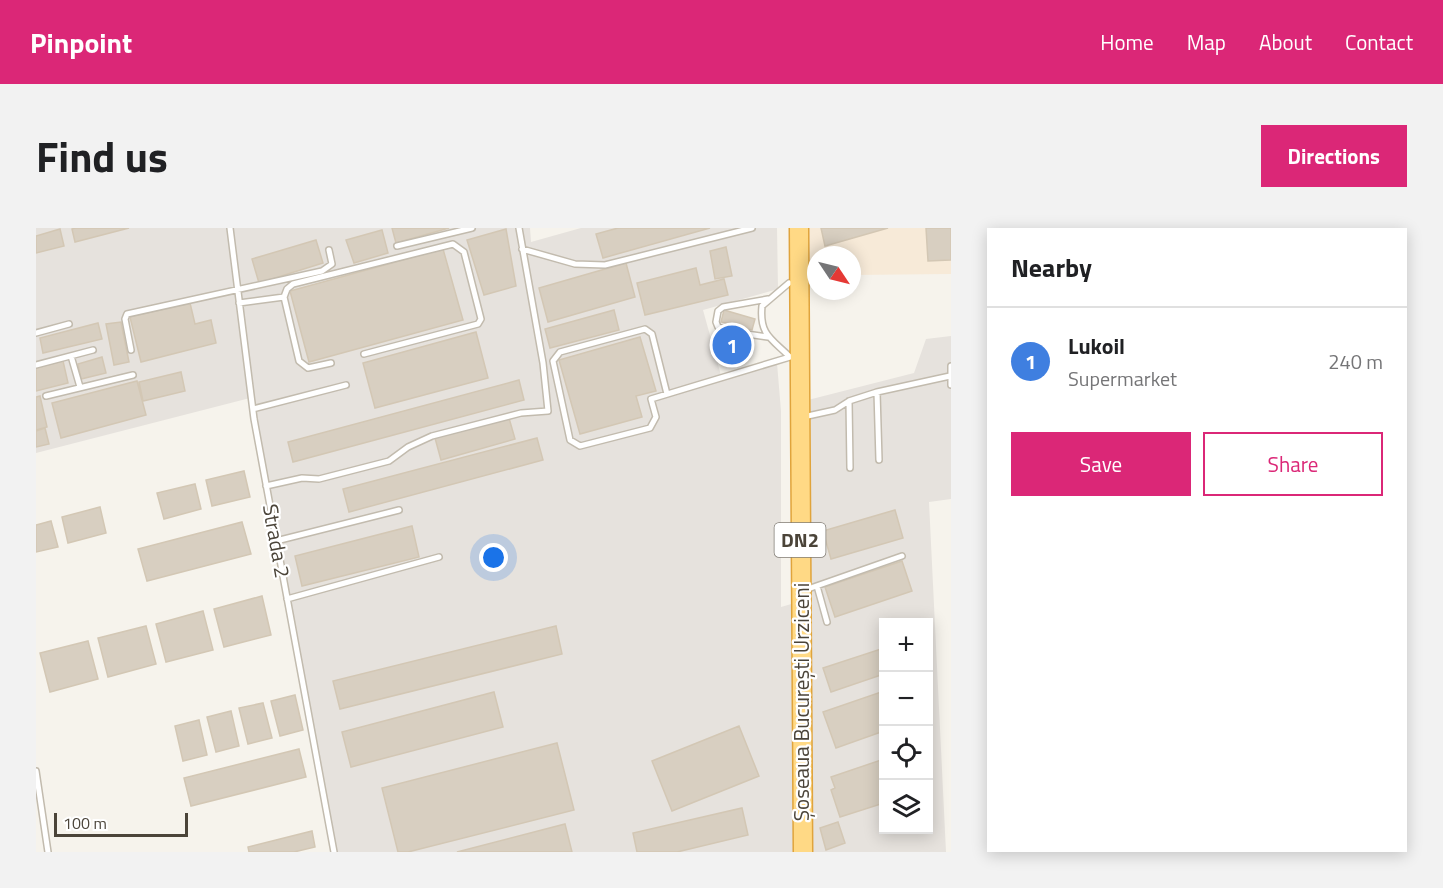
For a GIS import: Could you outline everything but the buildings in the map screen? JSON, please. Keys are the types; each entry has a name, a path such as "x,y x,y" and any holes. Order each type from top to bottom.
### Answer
{"highway":[{"name":"Șoseaua București Urziceni","path":"788,228 794,852"},
{"name":"Șoseaua București Urziceni","path":"799,228 799,417 809,589 803,852"}],"lane":[{"name":"Strada 2","path":"230,228 253,409 334,852"},
{"path":"397,246 472,228"},
{"path":"266,486 303,478 319,479 389,461 408,447 432,436 521,413 548,411 543,363 519,228"},
{"path":"522,249 575,264 605,265 752,228"},
{"path":"331,363 308,368 299,361 284,297 286,289 293,285 453,244 460,246 464,252 481,319 478,324 364,354"},
{"path":"131,350 125,319 127,314 329,268 332,264 329,250"},
{"path":"789,283 762,306 760,318 762,329 768,337 790,357"},
{"path":"239,303 284,297"},
{"path":"725,329 718,327 716,322 718,311 723,307 768,299"},
{"path":"36,333 69,324"},
{"path":"667,394 652,334 645,329 560,352 553,361 570,440 580,446 650,428 656,417 651,399 790,357"},
{"path":"740,333 768,337"},
{"path":"36,364 93,350"},
{"path":"71,356 80,387"},
{"path":"951,366 951,385"},
{"path":"46,396 133,375"},
{"path":"799,417 835,410 849,401 877,392 950,376"},
{"path":"253,409 346,385"},
{"path":"877,392 879,460"},
{"path":"849,401 850,468"},
{"path":"276,541 399,510"},
{"path":"827,622 809,589 902,556"},
{"path":"287,599 439,557"},
{"path":"36,771 48,852"}],"shaded area":[{"path":"36,228 530,228 531,242 581,228 777,228 778,289 703,310 722,379 777,363 781,411 781,607 805,600 808,400 914,373 926,339 951,336 951,499 929,502 946,852 334,852 250,398 36,453"},
{"path":"806,228 951,228 951,274 861,275 861,246 807,246 806,275"}],"place":[{"name":"Lukoil","path":"732,345"}]}
